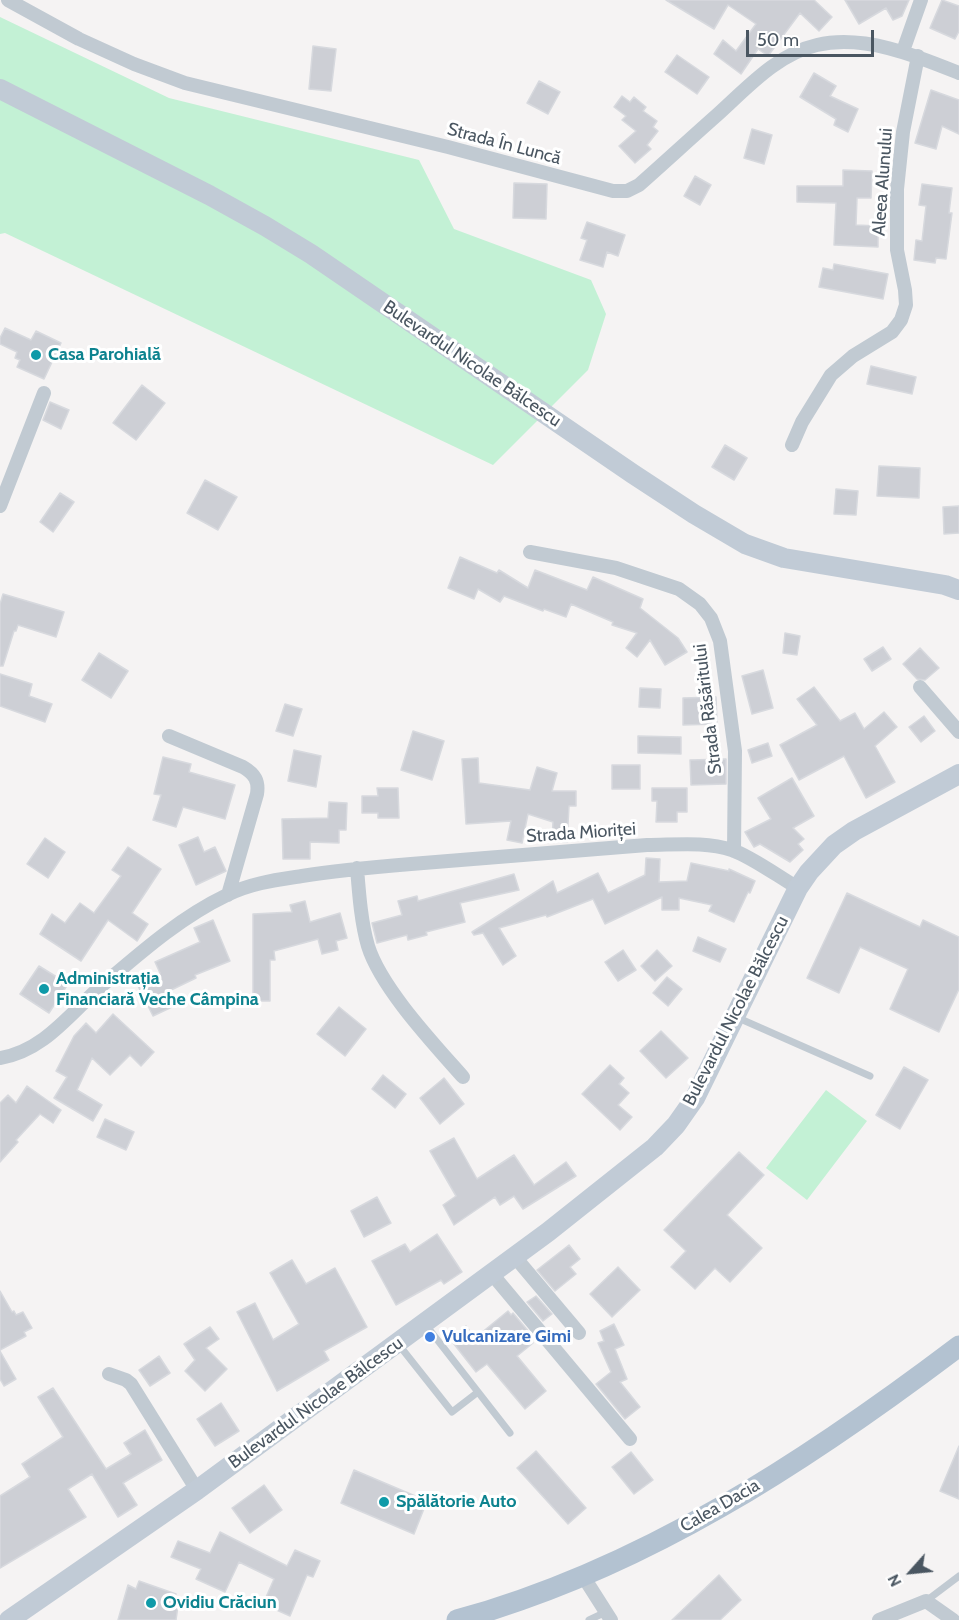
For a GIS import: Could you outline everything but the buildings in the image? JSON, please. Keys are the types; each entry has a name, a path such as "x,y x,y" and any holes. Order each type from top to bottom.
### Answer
{"main road":[{"name":"Calea Dacia","path":"457,1620 526,1598 583,1576 681,1529 762,1483 869,1412 959,1347"}],"street":[{"name":"Strada În Luncă","path":"8,0 79,39 125,60 185,82 448,147 613,191 627,191 639,185 765,72 797,51 819,44 844,42 903,51 959,73"},
{"path":"903,51 921,0"},
{"name":"Aleea Alunului","path":"792,446 802,422 831,375 853,356 892,332 901,320 906,305 897,250 897,189 903,132 918,56"},
{"name":"Bulevardul Nicolae Bălcescu","path":"0,89 274,231 633,474 745,544 784,558 959,590"},
{"path":"0,506 44,393"},
{"name":"Strada Răsăritului","path":"530,552 616,568 679,589 700,604 711,618 720,641 735,751 734,851"},
{"path":"920,687 959,732"},
{"path":"169,736 243,767 256,777 257,794 228,895"},
{"name":"Bulevardul Nicolae Bălcescu","path":"9,1620 197,1490 425,1324 631,1168 655,1147 676,1125 695,1098 808,872 834,845 854,831 959,774"},
{"name":"Strada Mioriței","path":"0,1058 24,1050 46,1038 160,936 228,895 252,885 273,880 357,868 647,845 691,845 734,851 798,888"},
{"path":"357,868 368,946 380,970 428,1037 463,1077"},
{"path":"514,1257 579,1333"},
{"path":"492,1274 630,1439"},
{"path":"109,1374 131,1384 197,1490"},
{"path":"583,1576 608,1616"},
{"path":"879,1620 926,1601 953,1620"}],"lane":[{"path":"736,1017 870,1076"},
{"path":"425,1324 510,1434"},
{"path":"398,1343 452,1412 478,1392"},
{"path":"926,1601 959,1576"},
{"path":"589,1620 608,1616"}],"green space":[{"path":"0,17 169,98 419,160 454,229 591,280 606,314 588,370 493,465 5,233 0,234"},
{"path":"826,1090 867,1121 807,1200 766,1168"}],"place":[{"name":"Casa Parohială","path":"36,355"},
{"name":"Administrația Financiară Veche Câmpina","path":"44,989"},
{"name":"Vulcanizare Gimi","path":"430,1337"},
{"name":"Spălătorie Auto","path":"384,1502"},
{"name":"Ovidiu Crăciun","path":"151,1603"}]}
